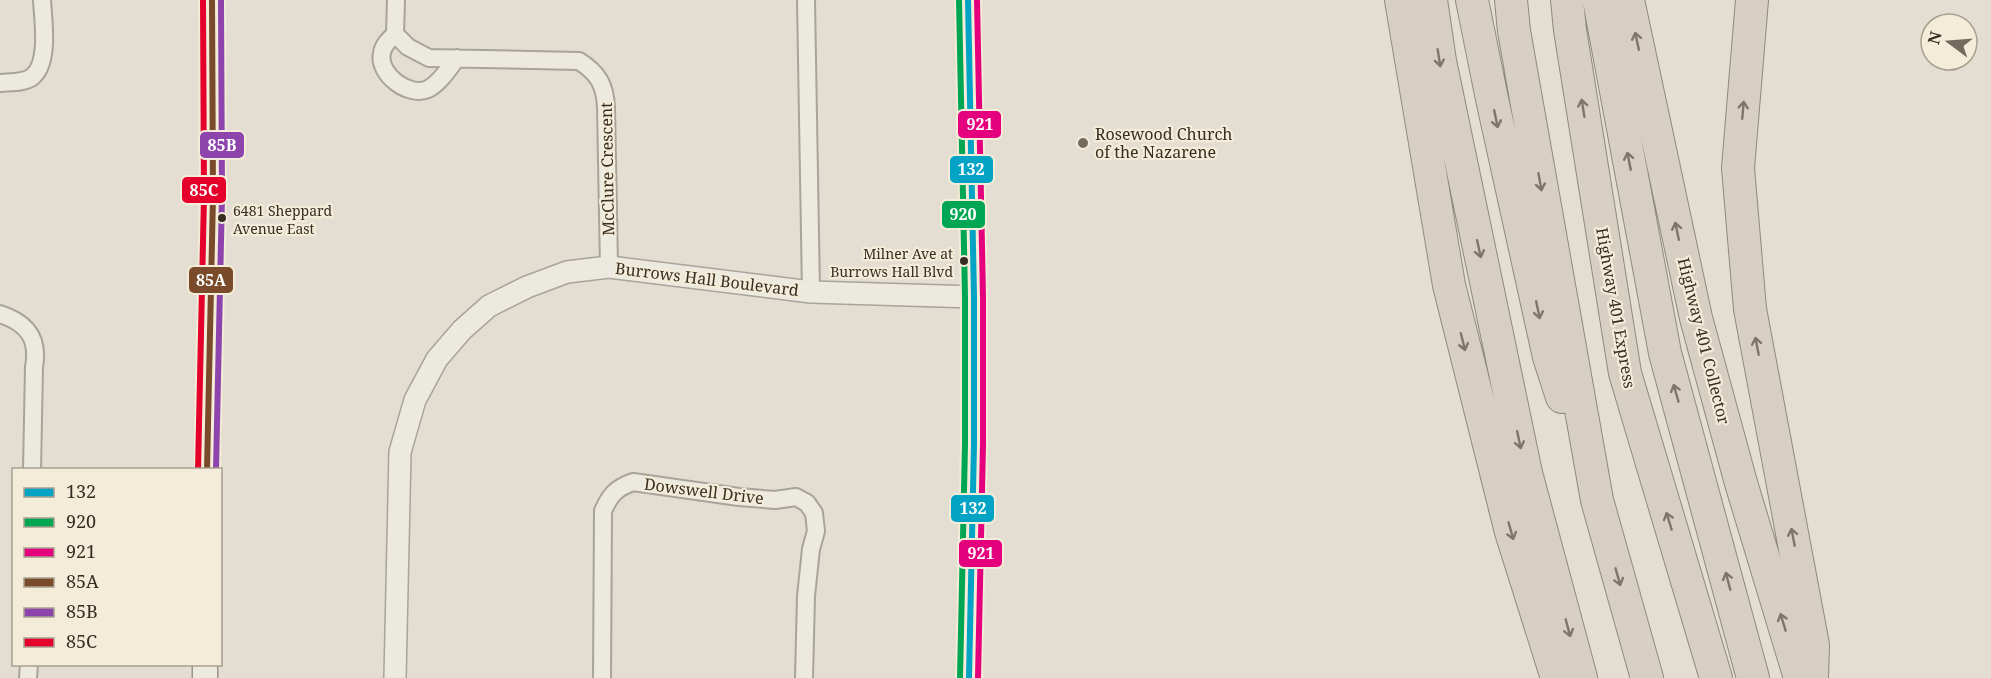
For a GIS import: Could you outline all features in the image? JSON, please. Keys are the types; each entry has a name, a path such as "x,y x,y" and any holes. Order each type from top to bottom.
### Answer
{"highway":[{"path":"1382,0 1430,250 1449,285"},
{"path":"1401,0 1449,285 1511,532 1557,678"},
{"path":"1431,0 1440,61 1526,473 1581,678"},
{"path":"1472,0 1549,357 1597,500 1647,678"},
{"path":"1511,0 1524,89 1597,500"},
{"name":"Highway 401 Express","path":"1567,0 1625,373 1716,678"},
{"path":"1599,0 1665,353 1754,678"},
{"name":"Highway 401 Collector","path":"1628,0 1696,318 1741,483 1800,678"},
{"path":"1752,0 1738,168 1750,309 1813,645 1812,678"}],"main road":[{"path":"207,468 213,196 212,0"},
{"path":"968,0 974,297 974,444 969,678"}],"street":[{"path":"0,83 32,77 40,67 43,58 42,0"},
{"path":"396,0 395,34 382,52 381,64 386,74 414,91 428,90 457,58"},
{"path":"806,0 811,292"},
{"name":"McClure Crescent","path":"395,34 408,48 429,58 579,61 594,71 599,78 606,100 609,267"},
{"name":"Burrows Hall Boulevard","path":"395,678 400,452 415,400 437,359 462,330 489,306 527,287 567,272 609,267 811,292 974,297"},
{"path":"0,314 20,323 28,330 37,351 34,367 32,468"},
{"name":"Dowswell Drive","path":"602,678 603,511 611,493 633,482 748,498 775,500 796,497 807,503 814,513 816,531 811,549 806,596 804,678"}],"transit line":[{"name":"85C","path":"198,468 204,196 203,0"},
{"name":"85A","path":"207,468 213,196 212,0"},
{"name":"85B","path":"216,468 222,196 221,0"},
{"name":"920","path":"959,0 965,297 965,444 960,678"},
{"name":"132","path":"968,0 974,297 974,444 969,678"},
{"name":"921","path":"977,0 983,297 983,444 978,678"}],"place":[{"name":"Rosewood Church of the Nazarene","path":"1083,143"},
{"name":"6481 Sheppard Avenue East","path":"222,218"},
{"name":"Milner Ave at Burrows Hall Blvd","path":"964,261"}]}
